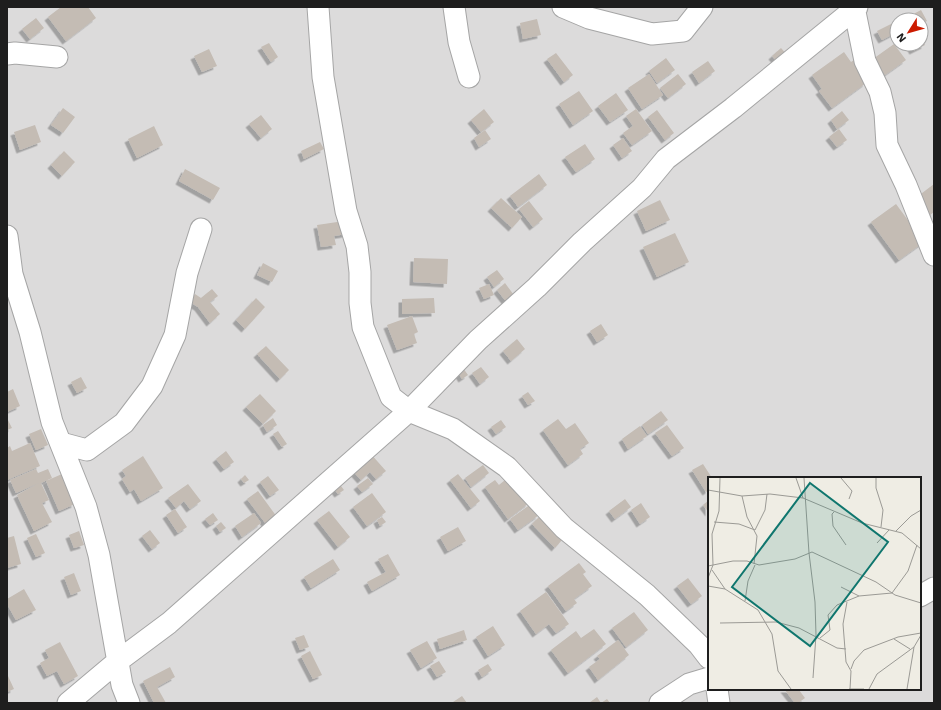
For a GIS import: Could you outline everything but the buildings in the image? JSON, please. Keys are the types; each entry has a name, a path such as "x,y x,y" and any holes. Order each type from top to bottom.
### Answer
{"street":[{"path":"318,7 324,85 346,211 357,246 363,328 391,397 409,411 453,429 507,466 564,528 646,595 699,645 708,657"},
{"path":"454,7 459,42 469,77"},
{"path":"563,7 589,18 652,34 683,31 702,7"},
{"path":"68,703 118,661 169,623 409,411 478,340 537,287 582,242 642,188 666,159 733,108 855,8 865,61 880,92 885,113 887,144 906,185 934,255"},
{"path":"7,54 15,53 57,57"},
{"path":"61,443 87,450 124,423 152,386 175,335 187,273 201,229"},
{"path":"7,236 12,274 30,332 52,422 86,507 99,555 118,661 122,697"},
{"path":"921,595 934,588"},
{"path":"660,703 689,684 708,678"},
{"path":"717,690 719,703"}],"shaded area":[{"path":"7,7 934,7 934,703 7,703"}]}
